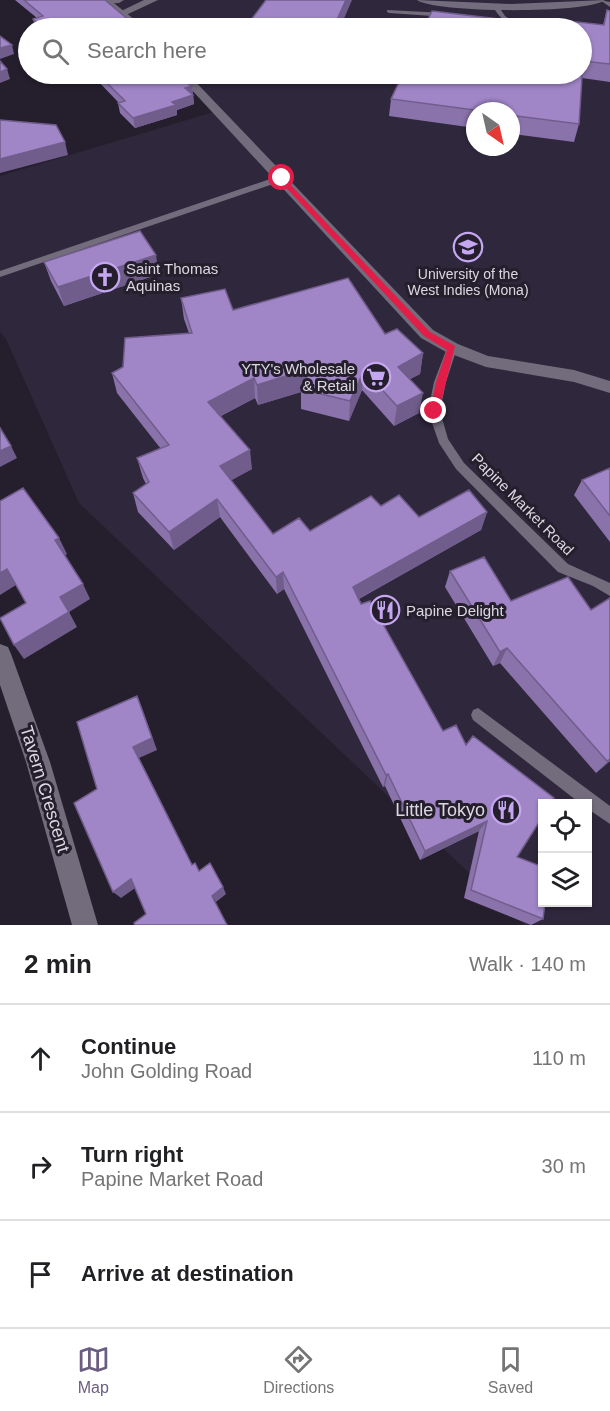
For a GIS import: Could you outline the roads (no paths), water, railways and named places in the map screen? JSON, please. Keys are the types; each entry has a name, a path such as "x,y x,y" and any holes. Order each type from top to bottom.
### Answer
{"street":[{"path":"106,1 118,0"},
{"path":"122,13 153,0"},
{"path":"422,0 495,6 602,0"},
{"path":"106,1 128,18"},
{"path":"192,84 427,334 452,348 486,361 574,376 610,387"},
{"name":"Tavern Crescent","path":"0,654 38,762 85,925"}],"lane":[{"path":"602,0 610,5"},
{"path":"495,6 505,18"},
{"path":"389,11 456,16"},
{"path":"0,274 282,178"},
{"name":"Papine Market Road","path":"452,348 440,382 434,411 443,440 460,466 563,568 598,582 610,590"},
{"path":"478,715 610,816"}],"place":[{"name":"University of the West Indies (Mona)","path":"468,247"},
{"name":"Saint Thomas Aquinas","path":"105,277"},
{"name":"YTY's Wholesale & Retail","path":"376,377"},
{"name":"Papine Delight","path":"385,610"},
{"name":"Little Tokyo","path":"506,810"}]}
